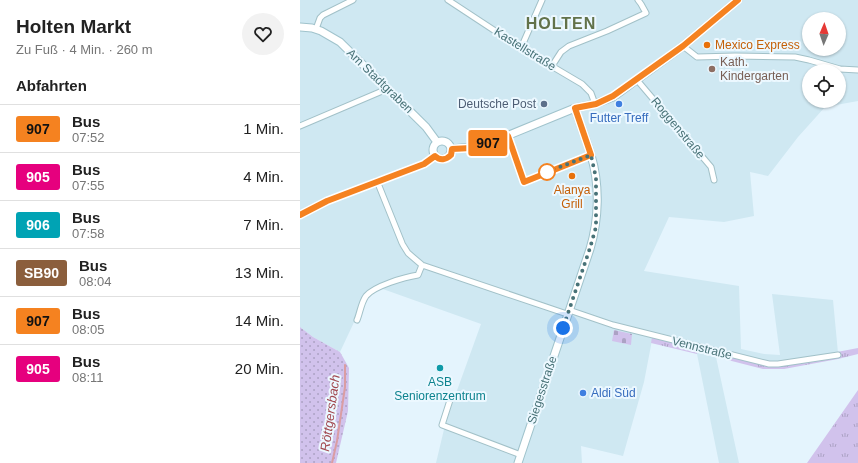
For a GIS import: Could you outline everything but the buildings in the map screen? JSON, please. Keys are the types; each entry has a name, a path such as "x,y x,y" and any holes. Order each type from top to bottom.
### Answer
{"main road":[{"path":"452,149 471,148 508,136 575,108 596,104 613,96 683,46 738,0"},
{"name":"Am Stadtgraben","path":"300,27 316,29 327,33 340,42 426,127 437,142"},
{"name":"Siegesstraße","path":"518,463 596,227 596,178 591,155 575,108"},
{"path":"440,141 450,144 452,149 451,155 441,160 435,156 433,152 433,148 437,142 440,141"}],"street":[{"path":"316,29 320,18 323,15 353,0"},
{"name":"Kastellstraße","path":"448,0 521,48 582,84 591,93 596,104"},
{"path":"521,48 542,0"},
{"path":"552,66 561,52 569,46 646,13 640,2 647,0"},
{"path":"683,46 694,56 701,58 735,56 794,58 809,60 840,69 858,70"},
{"name":"Roggenstraße","path":"637,80 711,168 714,180"},
{"path":"300,126 387,89"},
{"path":"508,136 524,182 591,155"},
{"path":"300,215 327,201 424,164 435,156"},
{"name":"Vennstraße","path":"377,181 403,244 408,253 422,265 568,312 620,327 769,364 838,355"},
{"path":"357,320 366,296 395,280 418,275 422,265"},
{"path":"451,397 442,425 521,455"}],"shaded area":[{"path":"300,0 858,0 858,101 846,103 846,64 802,64 802,108 824,108 798,137 768,176 750,172 754,216 724,222 669,217 644,271 739,286 741,349 764,354 780,355 772,294 833,300 838,353 778,363 716,357 739,463 719,463 697,354 698,346 653,335 644,382 623,456 581,446 582,463 436,463 446,421 481,324 380,288 364,301 340,352 313,337 300,327"}],"green space":[{"path":"300,327 313,337 340,352 349,368 348,411 336,463 300,463"},
{"path":"614,330 632,334 631,345 612,341"},
{"path":"652,337 698,348 697,354 651,343"},
{"path":"858,348 858,354 784,369 763,369 716,357 719,353 769,365"},
{"path":"858,390 858,463 807,463"}],"waterway":[{"name":"Röttgersbach","path":"332,463 337,441 345,387 345,365"}],"bus line":[{"name":"907","path":"300,215 327,201 424,164 435,156 441,160 448,158 451,155 452,149 471,148 508,136 524,182 591,155 575,108 596,104 613,96 695,37 738,0"}],"place":[{"name":"Mexico Express","path":"707,45"},
{"name":"Kath. Kindergarten","path":"712,69"},
{"name":"Deutsche Post","path":"544,104"},
{"name":"Futter Treff","path":"619,104"},
{"name":"Alanya Grill","path":"572,176"},
{"name":"ASB Seniorenzentrum","path":"440,368"},
{"name":"Aldi Süd","path":"583,393"}],"district":[{"name":"HOLTEN","path":"561,23"}],"route":[{"path":"547,172 591,155 596,178 597,208 595,233 563,328"}]}
